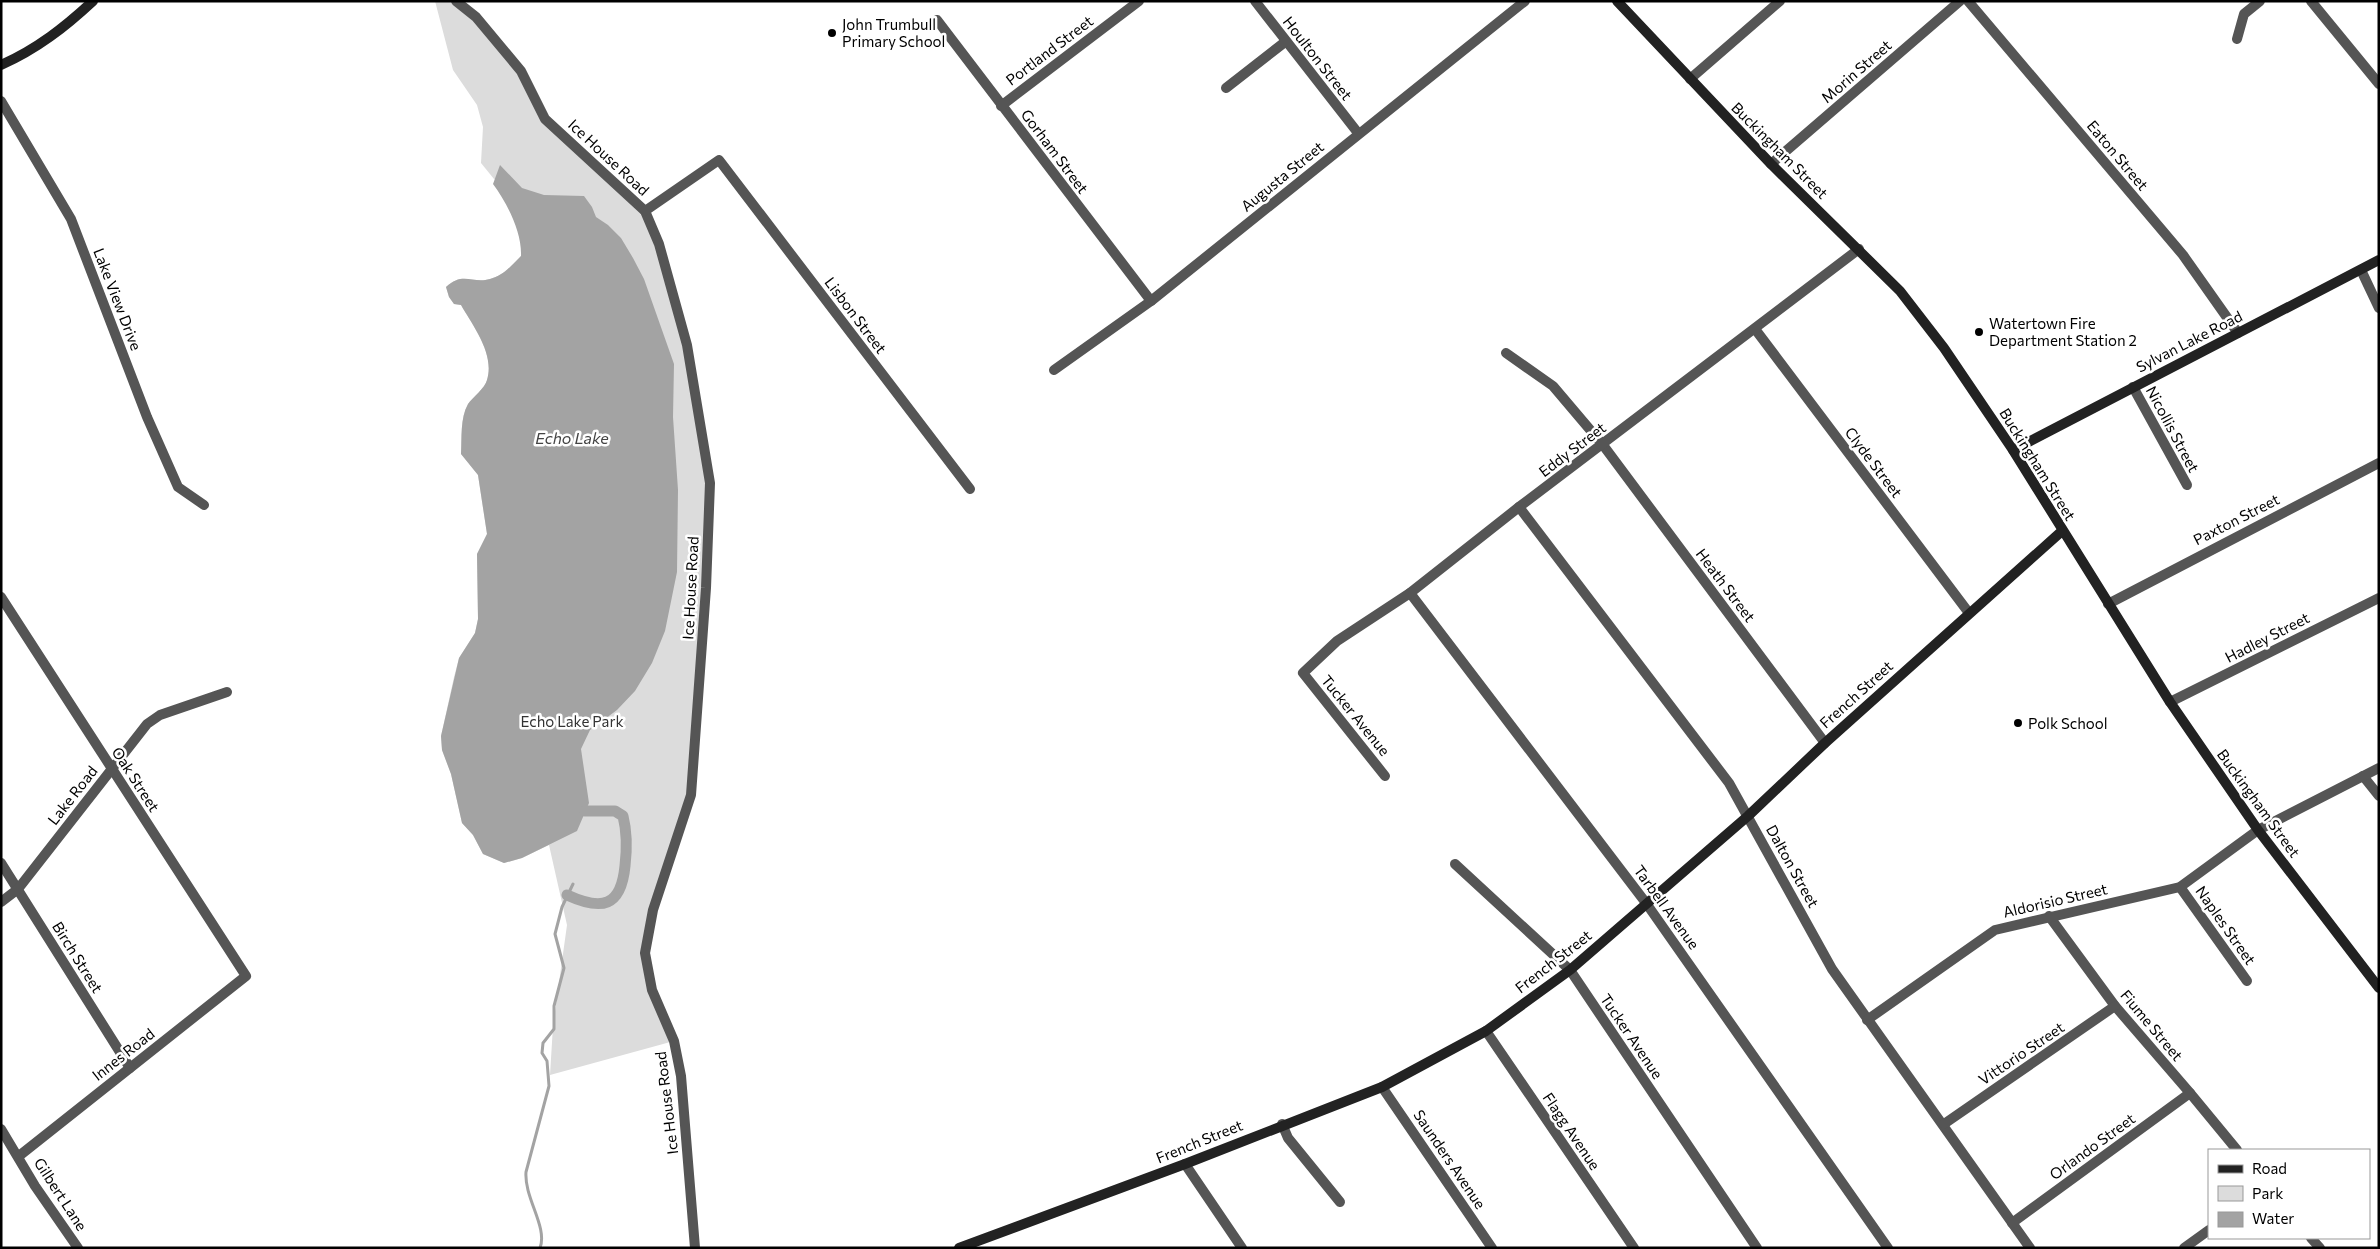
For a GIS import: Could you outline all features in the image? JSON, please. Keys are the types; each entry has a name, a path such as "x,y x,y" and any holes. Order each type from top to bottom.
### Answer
{"main road":[{"path":"1,65 19,57 55,35 93,1"},
{"name":"Buckingham Street","path":"1617,1 1772,164 1900,291 1944,348 2013,450 2170,702 2258,830 2379,988"},
{"name":"Sylvan Lake Road","path":"2013,450 2133,386 2379,260"},
{"name":"French Street","path":"959,1248 1185,1164 1282,1124 1382,1087 1486,1031 1570,970 1748,816 1968,613 2062,531"}],"street":[{"name":"Ice House Road","path":"456,1 476,16 522,72 546,119 645,212 659,244 687,345 710,483 706,588 691,795 653,910 645,952 652,990 674,1041 681,1076 695,1248"},
{"name":"Portland Street","path":"1002,106 1139,1"},
{"name":"Houlton Street","path":"1255,1 1285,42 1358,133"},
{"name":"Augusta Street","path":"1054,370 1151,301 1358,133 1525,1"},
{"path":"1690,79 1780,1"},
{"name":"Morin Street","path":"1772,164 1960,1"},
{"name":"Eaton Street","path":"1968,1 2184,255 2238,333"},
{"path":"2237,39 2244,14 2260,1"},
{"path":"2311,1 2379,84"},
{"name":"Gorham Street","path":"936,20 1151,301"},
{"path":"1226,88 1285,42"},
{"name":"Lake View Drive","path":"1,101 72,219 147,417 178,487 204,504"},
{"name":"Lisbon Street","path":"645,212 718,160 970,489"},
{"name":"Eddy Street","path":"1303,674 1337,641 1410,593 1519,507 1859,249"},
{"path":"2361,270 2379,308"},
{"name":"Clyde Street","path":"1755,329 1968,613"},
{"name":"Heath Street","path":"1506,353 1553,386 1603,445 1825,743"},
{"name":"Nicollis Street","path":"2133,386 2187,485"},
{"name":"Paxton Street","path":"2108,604 2379,462"},
{"name":"Dalton Street","path":"1519,507 1729,783 1832,969 1867,1020 1944,1124 2030,1248"},
{"name":"Tarbell Avenue","path":"1410,593 1646,903 1888,1248"},
{"name":"Oak Street","path":"1,597 246,976"},
{"name":"Hadley Street","path":"2170,702 2379,598"},
{"name":"Tucker Avenue","path":"1303,674 1385,776"},
{"name":"Lake Road","path":"1,902 18,888 147,724 160,715 227,692"},
{"name":"Aldorisio Street","path":"1867,1020 1995,930 2180,887 2258,830 2379,768"},
{"path":"2363,776 2379,796"},
{"name":"Birch Street","path":"1,863 130,1068"},
{"name":"Tucker Avenue","path":"1455,864 1570,970 1757,1248"},
{"name":"Naples Street","path":"2180,887 2247,981"},
{"name":"Fiume Street","path":"2049,916 2116,1006 2235,1149"},
{"name":"Innes Road","path":"19,1156 246,976"},
{"name":"Vittorio Street","path":"1944,1124 2116,1006"},
{"name":"Flagg Avenue","path":"1486,1031 1634,1248"},
{"name":"Saunders Avenue","path":"1382,1087 1492,1248"},
{"name":"Orlando Street","path":"2012,1223 2190,1093"},
{"path":"1282,1124 1288,1138 1340,1202"},
{"name":"Gilbert Lane","path":"1,1129 19,1156 35,1186 78,1248"},
{"path":"1185,1164 1242,1248"},
{"path":"2184,1248 2208,1231"}],"green space":[{"name":"Echo Lake","path":"435,1 456,1 521,71 545,119 645,211 687,345 710,483 691,795 645,952 652,990 674,1041 550,1075 553,1026 567,925 549,845 522,858 504,863 483,854 473,835 462,823 451,774 442,750 441,736 459,658 475,633 478,619 477,554 487,534 478,475 461,454 465,410 486,383 489,370 485,350 477,331 461,305 454,304 449,297 446,287 458,280 484,280 499,275 521,256 522,244 510,189 494,179 481,163 483,127 477,105 453,70"}],"water":[{"name":"Echo Lake","path":"500,165 522,188 544,195 584,196 596,217 608,225 621,238 633,258 644,279 674,364 673,417 678,490 677,572 665,631 652,663 635,691 617,710 590,730 581,749 589,803 577,831 522,858 504,863 483,854 473,835 462,823 451,774 442,750 441,736 459,658 475,633 478,619 477,554 487,534 478,475 461,454 462,428 465,410 486,383 489,370 485,350 477,331 461,305 454,304 449,297 446,287 452,282 463,279 484,280 495,278 507,270 521,256 519,237 513,218 493,184"}],"waterway":[{"path":"567,895 590,903 600,904 608,902 619,890 623,880 626,847 623,816 615,811 585,811"},
{"path":"540,1248 542,1240 541,1231 528,1192 526,1172 549,1086 547,1061 542,1053 543,1043 554,1029 554,1006 564,968 555,934 562,907 573,884"}],"place":[{"name":"John Trumbull Primary School","path":"832,33"},
{"name":"Watertown Fire Department Station 2","path":"1979,332"},
{"name":"Polk School","path":"2018,723"}],"park label":[{"name":"Echo Lake Park","path":"572,721"}]}
